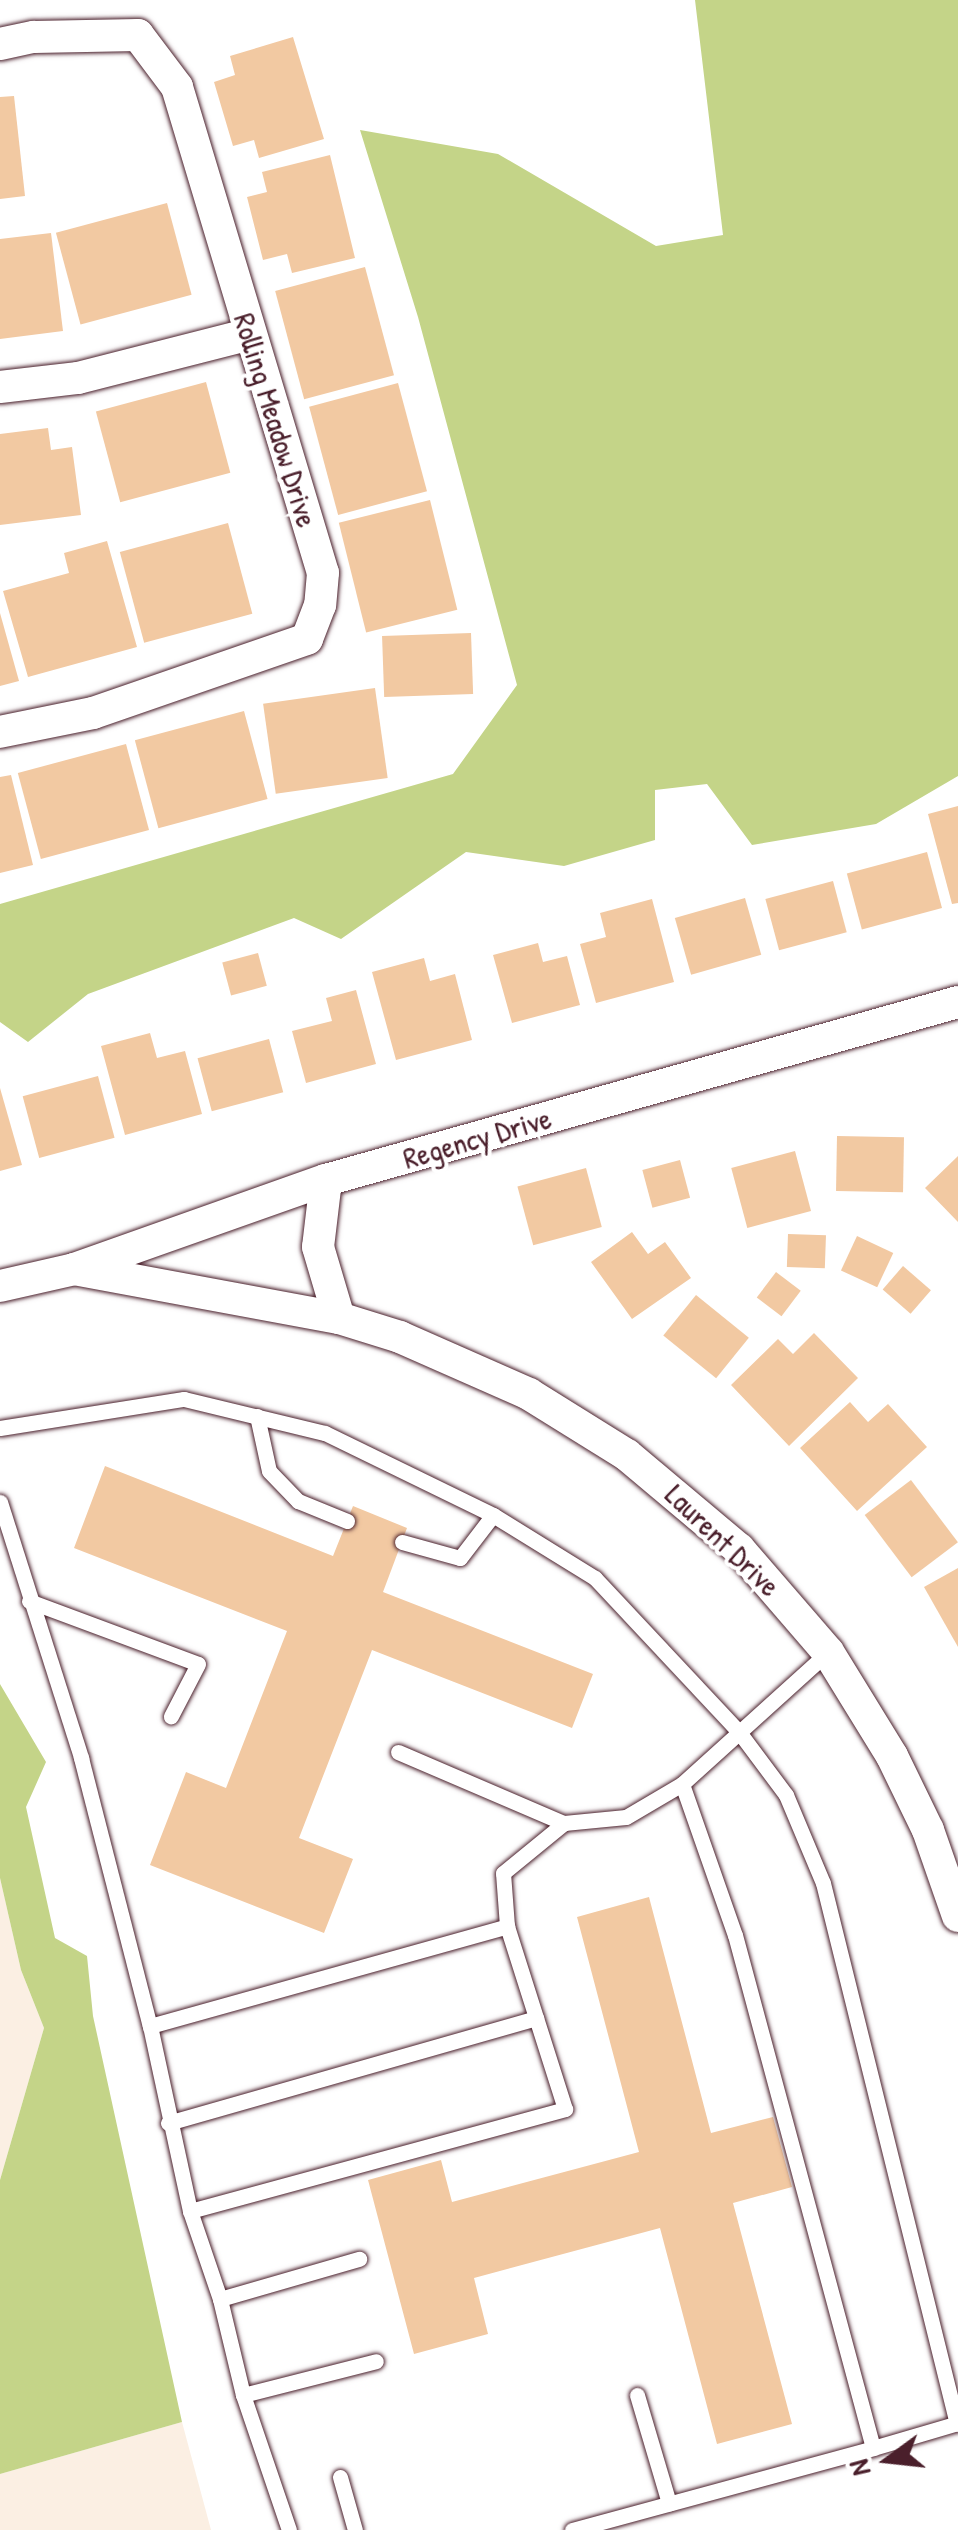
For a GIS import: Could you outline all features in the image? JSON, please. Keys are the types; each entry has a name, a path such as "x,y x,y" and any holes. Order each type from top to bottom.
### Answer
{"street":[{"name":"Rolling Meadow Drive","path":"0,44 34,37 138,35 177,86 323,573 320,605 307,639 93,713 0,732"},
{"path":"0,387 78,378 250,334"},
{"name":"Regency Drive","path":"0,1286 74,1269 326,1180 958,1002"},
{"path":"326,1180 318,1247 339,1318"},
{"name":"Laurent Drive","path":"74,1269 339,1318 490,1374 556,1408 627,1455 739,1549 828,1652 892,1756 928,1830 958,1916"}],"lane":[{"path":"0,1428 184,1399 326,1433 493,1515 595,1578 739,1732 786,1795 823,1882 958,2423 572,2530"},
{"path":"257,1416 269,1471 298,1500 347,1520"},
{"path":"0,1502 81,1758 150,2026 190,2211 220,2299 243,2395 290,2530"},
{"path":"402,1542 460,1558 493,1515"},
{"path":"29,1600 198,1664 171,1716"},
{"path":"398,1752 564,1823 626,1817 682,1784 828,1652"},
{"path":"682,1784 735,1936 873,2448"},
{"path":"190,2211 565,2109 507,1926 503,1873 564,1823"},
{"path":"150,2026 507,1926"},
{"path":"168,2123 536,2018"},
{"path":"220,2299 359,2259"},
{"path":"243,2395 376,2361"},
{"path":"637,2395 669,2503"},
{"path":"340,2477 355,2530"}],"shaded area":[{"path":"0,1878 21,1970 44,2028 0,2180"},
{"path":"182,2422 211,2530 0,2530 0,2474"}],"green space":[{"path":"695,0 958,0 958,776 876,824 752,845 707,784 655,790 655,840 564,866 466,852 341,939 294,918 88,994 28,1042 0,1022 0,904 453,774 517,685 418,317 360,130 498,154 656,246 723,235"},
{"path":"0,1684 46,1762 26,1807 55,1938 87,1956 93,2016 182,2422 0,2474 0,2180 44,2028 21,1970 0,1878"}],"building":[{"path":"293,37 324,139 259,158 254,140 233,146 214,82 235,75 230,56"},
{"path":"14,96 25,196 0,199 0,97"},
{"path":"330,155 355,258 292,273 287,254 263,260 247,197 267,192 262,172"},
{"path":"167,203 192,295 81,325 56,233"},
{"path":"51,233 63,331 0,339 0,239"},
{"path":"365,267 394,375 304,399 275,291"},
{"path":"206,382 230,473 120,502 96,412"},
{"path":"398,383 427,491 338,515 309,407"},
{"path":"48,428 51,450 72,447 81,515 0,525 0,434"},
{"path":"430,500 457,610 366,632 339,523"},
{"path":"228,523 252,614 144,643 120,552"},
{"path":"107,541 137,647 28,677 3,591 69,573 64,553"},
{"path":"0,613 19,681 0,686"},
{"path":"471,633 473,694 384,697 382,636"},
{"path":"375,688 388,778 276,794 263,704"},
{"path":"244,711 268,799 158,828 135,740"},
{"path":"126,744 149,830 41,859 18,773"},
{"path":"11,775 33,865 0,873 0,777"},
{"path":"958,806 958,903 952,904 928,814"},
{"path":"927,852 942,908 862,930 847,873"},
{"path":"833,881 847,932 779,950 765,899"},
{"path":"745,898 761,955 691,975 675,918"},
{"path":"652,899 674,982 596,1003 580,944 606,937 600,913"},
{"path":"538,943 543,962 567,956 580,1005 512,1023 493,955"},
{"path":"258,953 267,986 231,995 222,963"},
{"path":"424,958 430,981 455,974 472,1040 396,1060 372,972"},
{"path":"356,990 376,1064 306,1083 292,1031 332,1021 326,998"},
{"path":"150,1033 157,1058 185,1051 202,1114 125,1135 101,1046"},
{"path":"269,1039 283,1092 212,1111 198,1058"},
{"path":"98,1076 115,1138 39,1158 23,1096"},
{"path":"0,1088 22,1165 0,1171"},
{"path":"837,1136 904,1137 903,1192 836,1191"},
{"path":"795,1151 811,1211 747,1228 731,1168"},
{"path":"958,1156 958,1222 925,1188"},
{"path":"680,1160 690,1198 652,1208 642,1170"},
{"path":"586,1168 602,1227 533,1245 517,1186"},
{"path":"632,1232 648,1254 665,1242 691,1278 632,1319 591,1262"},
{"path":"788,1234 826,1235 825,1268 787,1267"},
{"path":"857,1236 893,1253 877,1287 841,1270"},
{"path":"903,1266 931,1290 911,1314 883,1289"},
{"path":"776,1272 801,1291 781,1316 757,1298"},
{"path":"696,1295 749,1338 716,1378 663,1335"},
{"path":"814,1333 858,1378 789,1446 731,1385 778,1339 793,1354"},
{"path":"850,1402 868,1422 888,1404 927,1447 857,1511 800,1448"},
{"path":"105,1466 333,1556 353,1506 407,1528 383,1592 593,1674 572,1728 372,1650 299,1838 353,1859 324,1933 150,1865 186,1772 226,1788 287,1631 74,1548"},
{"path":"911,1480 958,1542 912,1577 865,1515"},
{"path":"958,1568 958,1647 924,1587"},
{"path":"649,1897 711,2133 773,2117 792,2187 733,2203 792,2424 717,2444 660,2228 474,2278 488,2334 414,2354 368,2180 441,2160 452,2202 639,2152 577,1917"}]}
